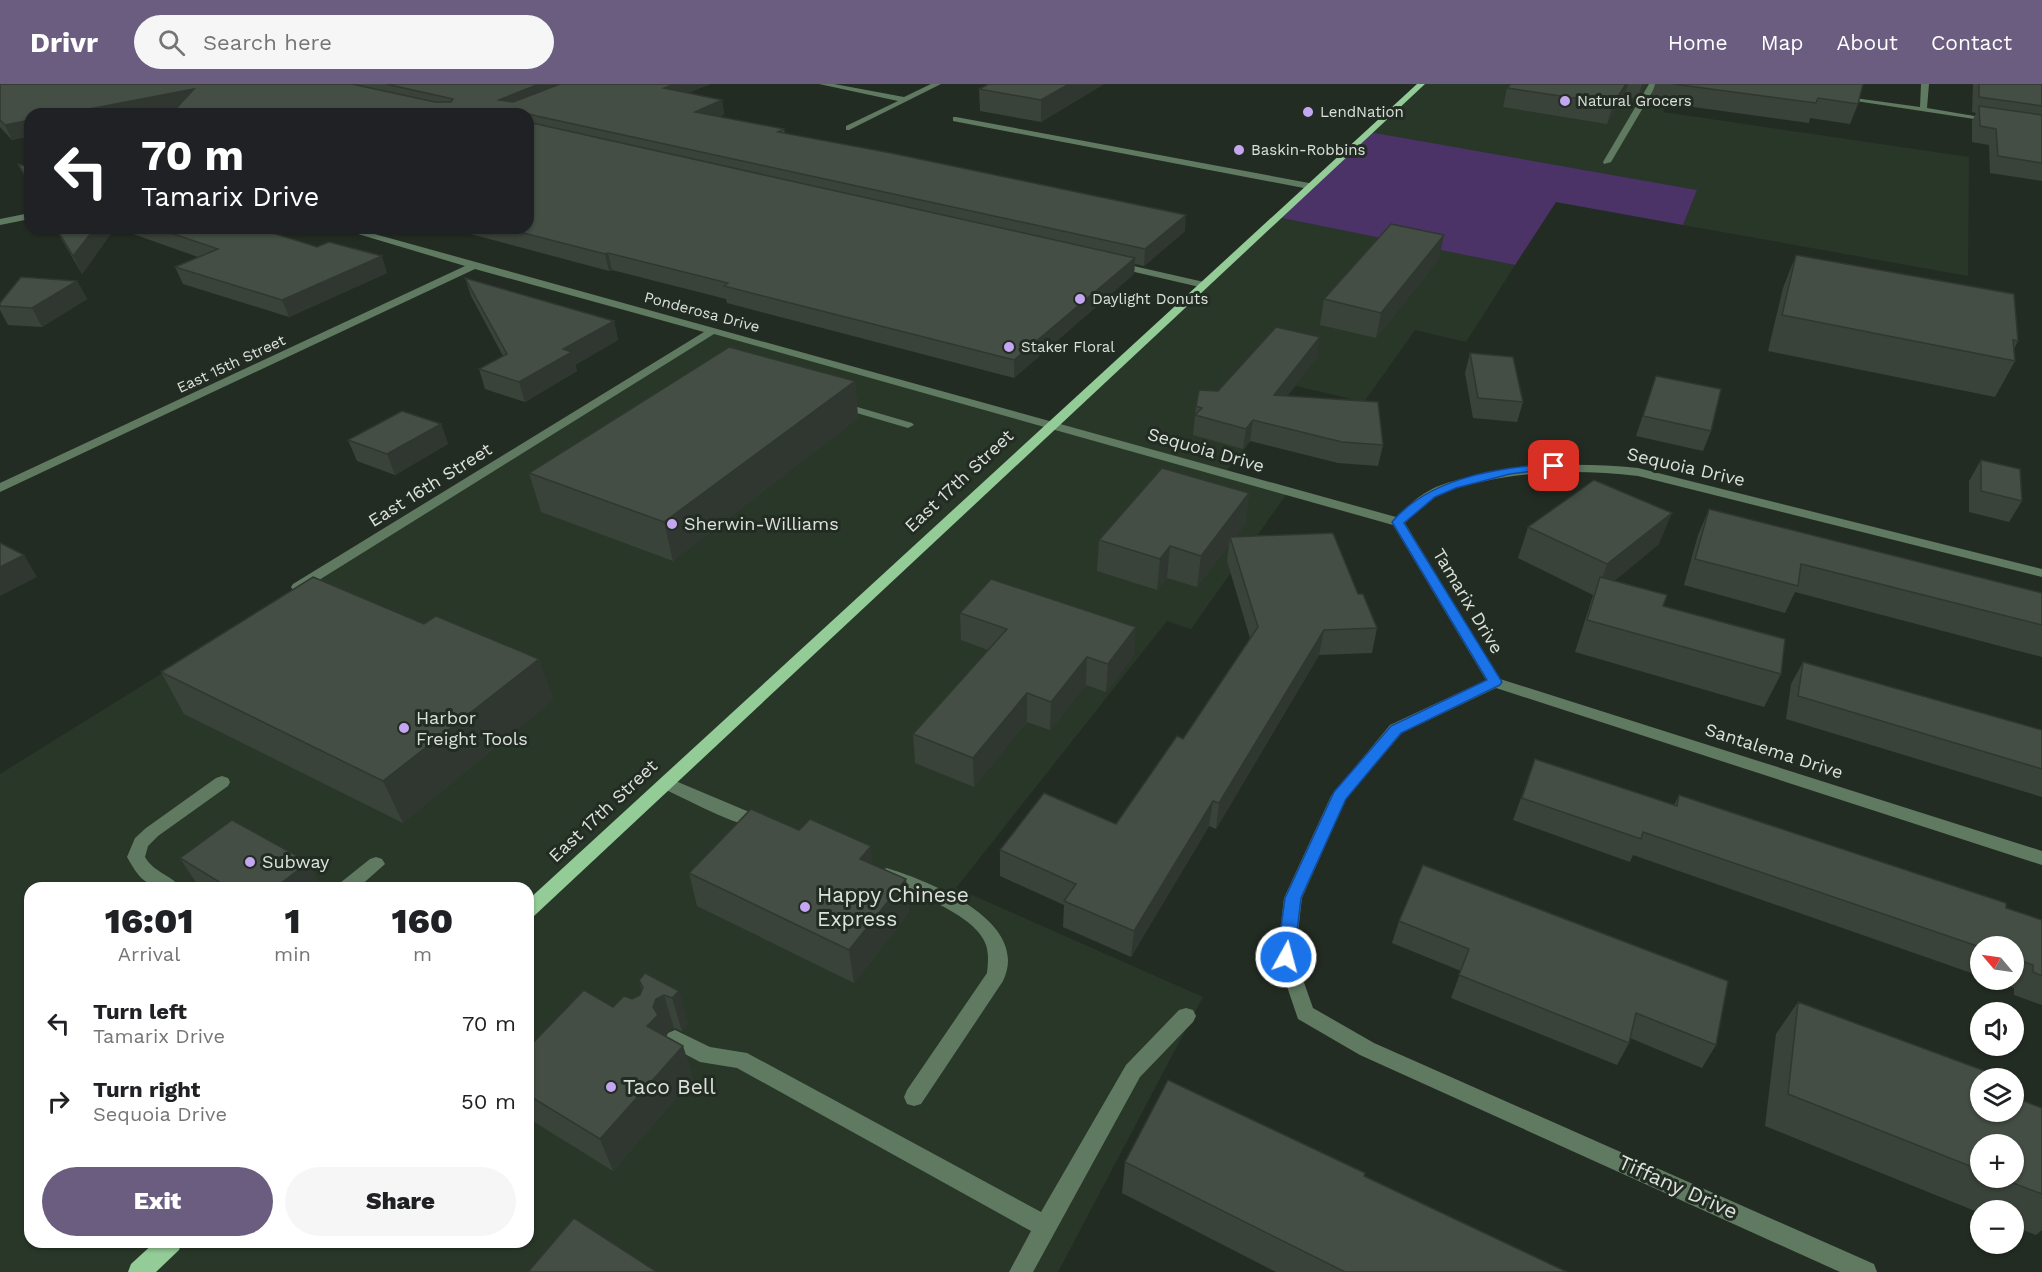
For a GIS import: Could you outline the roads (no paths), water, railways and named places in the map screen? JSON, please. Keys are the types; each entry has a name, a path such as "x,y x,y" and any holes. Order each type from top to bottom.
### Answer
{"main road":[{"name":"East 17th Street","path":"534,905 1421,84"},
{"path":"138,1272 164,1248"}],"street":[{"path":"823,84 906,100"},
{"path":"849,128 937,84"},
{"path":"1607,162 1653,84"},
{"path":"1923,110 1925,84"},
{"path":"1828,96 2007,122"},
{"path":"956,119 1309,186"},
{"path":"0,222 24,217"},
{"name":"Ponderosa Drive","path":"363,234 474,267 714,330 1052,426"},
{"path":"1111,264 1204,285"},
{"name":"East 15th Street","path":"0,488 474,267"},
{"name":"East 16th Street","path":"283,597 714,330"},
{"path":"847,407 908,425"},
{"name":"Sequoia Drive","path":"1052,426 1398,522 1431,494 1452,485 1510,471 1554,466 1607,468 1638,472 2042,573"},
{"name":"Tamarix Drive","path":"1398,522 1495,682 1396,729 1339,796 1293,898 1286,957 1305,1013 1367,1049 1489,1103"},
{"name":"Santalema Drive","path":"1495,682 2042,858"},
{"path":"161,882 146,873 136,858 141,843 152,832 222,782"},
{"path":"666,783 748,820 780,829"},
{"path":"354,882 376,864"},
{"path":"867,866 942,899 972,916 992,937 998,956 996,975 914,1097"},
{"path":"1020,1272 1133,1071 1186,1016"},
{"path":"675,1039 707,1056 740,1059 1046,1227"},
{"name":"Tiffany Drive","path":"1489,1103 1866,1272"}],"place":[{"name":"Natural Grocers","path":"1565,101"},
{"name":"LendNation","path":"1308,112"},
{"name":"Baskin-Robbins","path":"1239,150"},
{"name":"Daylight Donuts","path":"1080,299"},
{"name":"Staker Floral","path":"1009,347"},
{"name":"Sherwin-Williams","path":"672,524"},
{"name":"Harbor Freight Tools","path":"404,728"},
{"name":"Subway","path":"250,862"},
{"name":"Happy Chinese Express","path":"805,907"},
{"name":"Taco Bell","path":"611,1087"}]}
